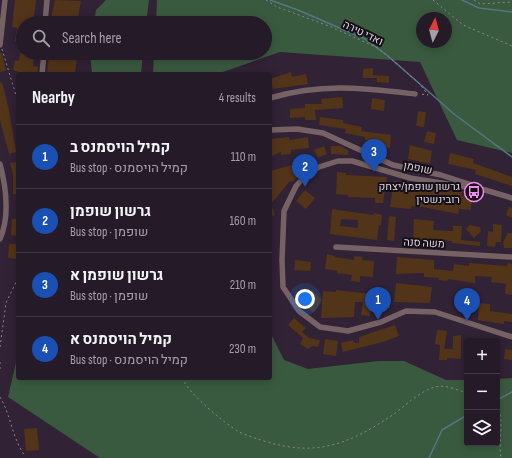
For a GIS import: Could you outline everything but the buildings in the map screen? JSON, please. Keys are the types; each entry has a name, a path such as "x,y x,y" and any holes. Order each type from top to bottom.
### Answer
{"street":[{"path":"0,45 5,0"},
{"path":"46,16 47,0"},
{"path":"42,72 43,60"},
{"path":"272,98 304,90 338,87 358,87 415,94"},
{"path":"272,130 297,129 323,133 393,165 457,179 486,190"},
{"name":"שופמן","path":"512,198 486,190 410,178 352,161 338,161 319,166 306,175 296,186 284,211 283,287 299,311 320,327 348,331 381,322 406,311 435,312 512,337"},
{"path":"0,164 6,186 4,228 0,239"},
{"path":"457,179 459,185"},
{"name":"משה סנה","path":"336,248 512,257"}],"path":[{"name":"ואדי טירה","path":"266,0 277,7 329,26 378,48 420,84 428,95 415,94"},
{"path":"433,0 463,25 512,46"},
{"path":"474,0 480,4 512,2"},
{"path":"0,45 6,58 16,95"},
{"path":"0,347 6,302 16,282"},
{"path":"0,362 0,370"},
{"path":"183,380 186,388 231,427 254,441"},
{"path":"345,444 359,437 432,388 448,387 464,392"},
{"path":"0,397 6,406 19,446 25,456"},
{"path":"498,410 500,415 499,440 502,458"}],"green space":[{"path":"106,0 149,0 147,16 95,16 96,10"},
{"path":"157,0 512,0 512,153 457,140 420,62 280,52 272,55 272,16 156,16"},
{"path":"91,60 142,60 141,72 92,72"},
{"path":"154,60 257,60 223,72 153,72"},
{"path":"272,336 284,360 308,369 378,361 404,361 446,380 464,380 464,446 500,446 500,379 512,378 512,458 100,458 8,397 16,363 16,380 272,380"}],"waterway":[{"path":"270,0 298,10 365,39 388,56 454,114 512,157"},
{"path":"462,0 479,8 512,12"},
{"path":"500,398 512,392"},
{"path":"429,458 442,430 464,417"}],"place":[{"name":"גרשון שופמן א","path":"374,172"},
{"name":"גרשון שופמן","path":"305,187"},
{"name":"גרשון שופמן/יצחק רובינשטין","path":"474,192"},
{"name":"קמיל הויסמנס ב","path":"378,320"},
{"name":"קמיל הויסמנס א","path":"467,321"}]}
